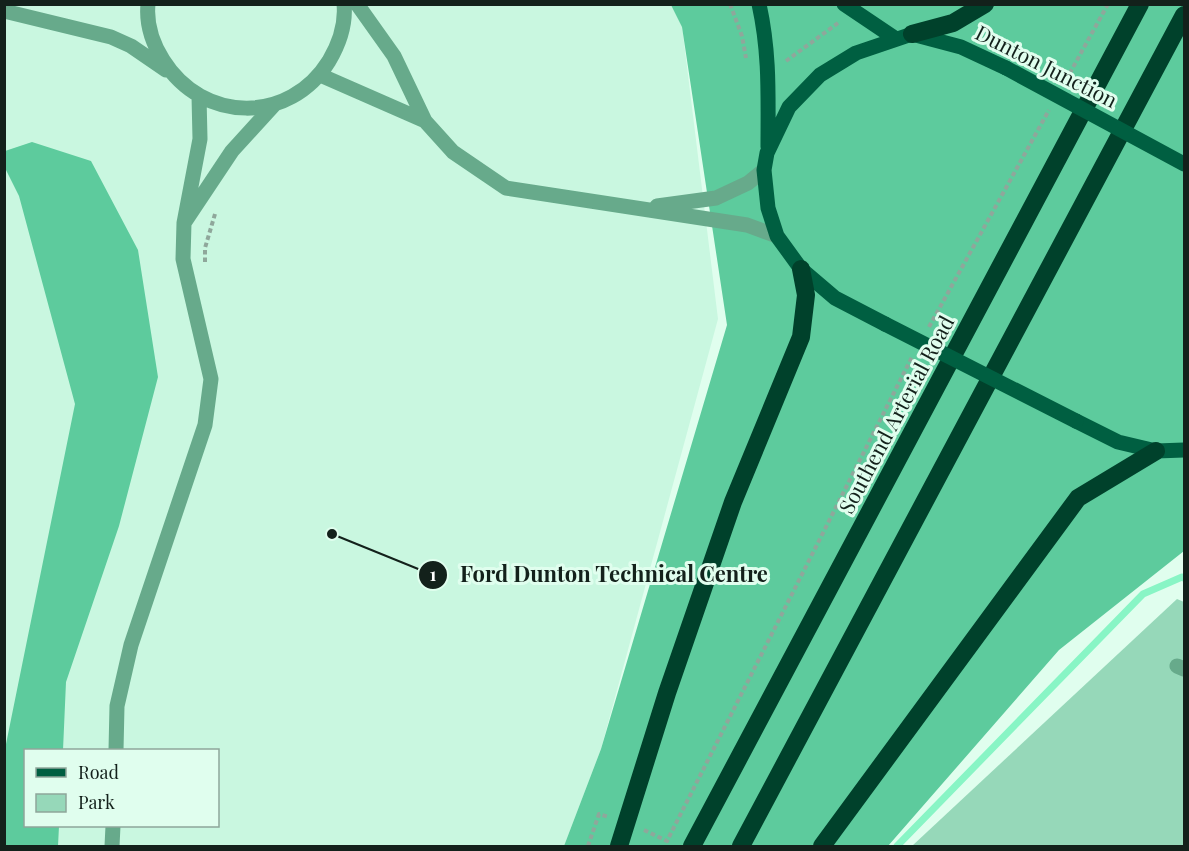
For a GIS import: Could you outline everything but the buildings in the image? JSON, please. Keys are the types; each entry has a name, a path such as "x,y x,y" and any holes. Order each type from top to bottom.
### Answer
{"highway":[{"path":"904,37 953,23 985,4"},
{"name":"Southend Arterial Road","path":"692,846 1140,4"},
{"path":"741,846 1185,15"},
{"path":"619,846 667,693 733,502 801,337 806,295 801,269"},
{"path":"822,846 1078,498 1156,451"}],"main road":[{"path":"759,4 766,36 769,66 765,170 768,208 777,236 801,269 836,298 1118,442 1156,451 1185,450"},
{"path":"844,4 904,37"},
{"path":"767,153 789,107 820,75 856,53 904,37"},
{"name":"Dunton Junction","path":"904,37 961,46 1185,164"}],"lane":[{"path":"148,4 147,13 154,46 173,75"},
{"path":"4,11 111,37 131,46 199,96 230,107 249,109 274,105 294,96 320,75 338,47 345,15 344,4"},
{"path":"357,4 394,56 425,121 453,153 506,188 747,225 777,236"},
{"path":"320,75 425,121"},
{"path":"116,749 117,706 131,645 205,425 211,379 183,260 184,223 200,139 199,96"},
{"path":"184,223 232,151 274,105"},
{"path":"642,208 716,198 748,183 765,170"},
{"path":"112,846 113,827"}],"path":[{"path":"730,4 742,36 748,62"},
{"path":"1061,88 1108,4"},
{"path":"788,60 831,27"},
{"path":"927,330 1049,109"},
{"path":"639,828 668,841 916,351"},
{"path":"588,846 599,814 617,820"}],"shaded area":[{"path":"5,5 671,5 682,26 718,319 601,749 564,846 5,846"}],"green space":[{"path":"671,5 1184,5 1184,551 1059,650 888,846 564,846 601,749 727,325 682,27"},
{"path":"32,142 91,161 138,250 158,377 119,526 66,682 63,749 24,749 24,827 59,827 58,846 5,846 5,749 75,404 19,196 5,168 5,151"},
{"path":"1177,599 1184,602 1184,846 912,846"}],"waterway":[{"path":"897,846 1143,594 1184,578"}],"place":[{"name":"Ford Dunton Technical Centre","path":"332,534"}]}
